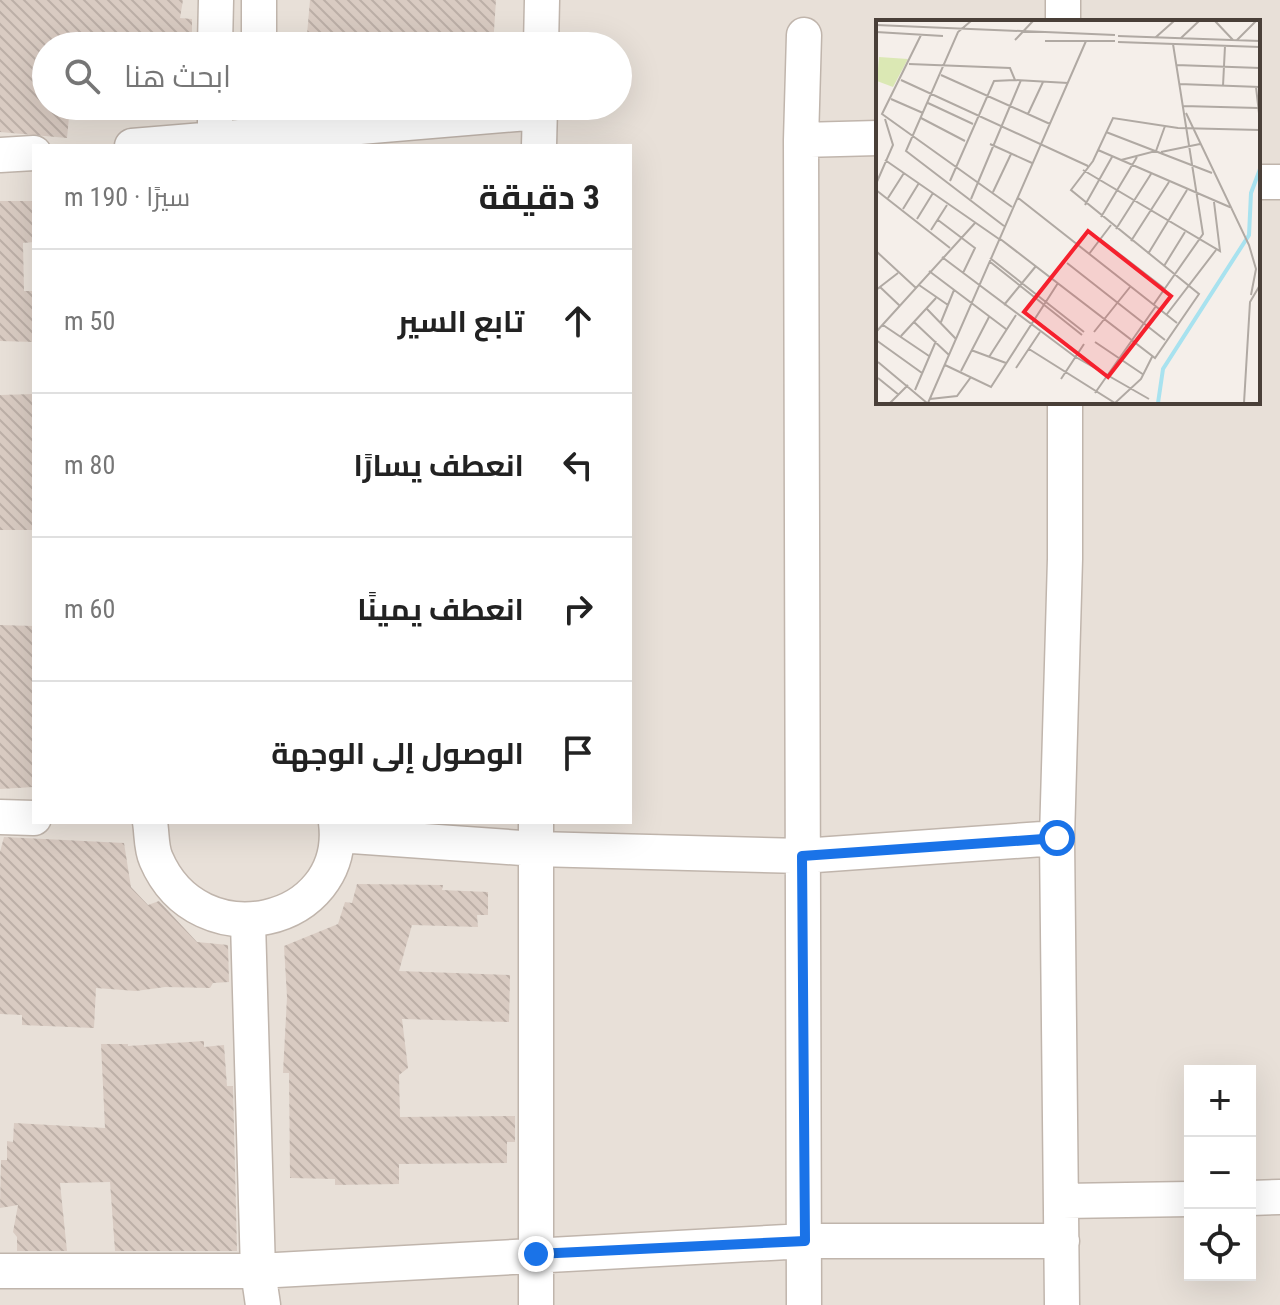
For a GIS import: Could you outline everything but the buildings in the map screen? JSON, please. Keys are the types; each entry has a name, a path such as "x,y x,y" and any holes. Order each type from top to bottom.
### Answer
{"street":[{"path":"215,32 216,0"},
{"path":"259,0 259,32"},
{"path":"541,32 542,0"},
{"path":"804,35 801,140 804,1305"},
{"path":"215,120 215,143"},
{"path":"187,144 215,143 257,130 392,120"},
{"path":"539,144 540,120"},
{"path":"801,140 876,138"},
{"path":"0,155 32,153"},
{"path":"1062,1305 1057,838 1065,559 1065,404"},
{"path":"0,817 32,818"},
{"path":"150,824 154,857 173,888 201,912 248,922 273,917 305,899 328,870 337,828 536,836 802,856 1057,838"},
{"path":"536,836 536,1305"},
{"path":"248,922 258,1271 263,1305"},
{"path":"1256,1198 1280,1197"},
{"path":"1063,1201 1184,1199"},
{"path":"0,1271 258,1271 805,1241 1062,1241"}],"shaded area":[{"path":"0,0 1280,0 1280,1305 0,1305"}],"route":[{"path":"536,1254 805,1241 802,856 1057,838"}]}
